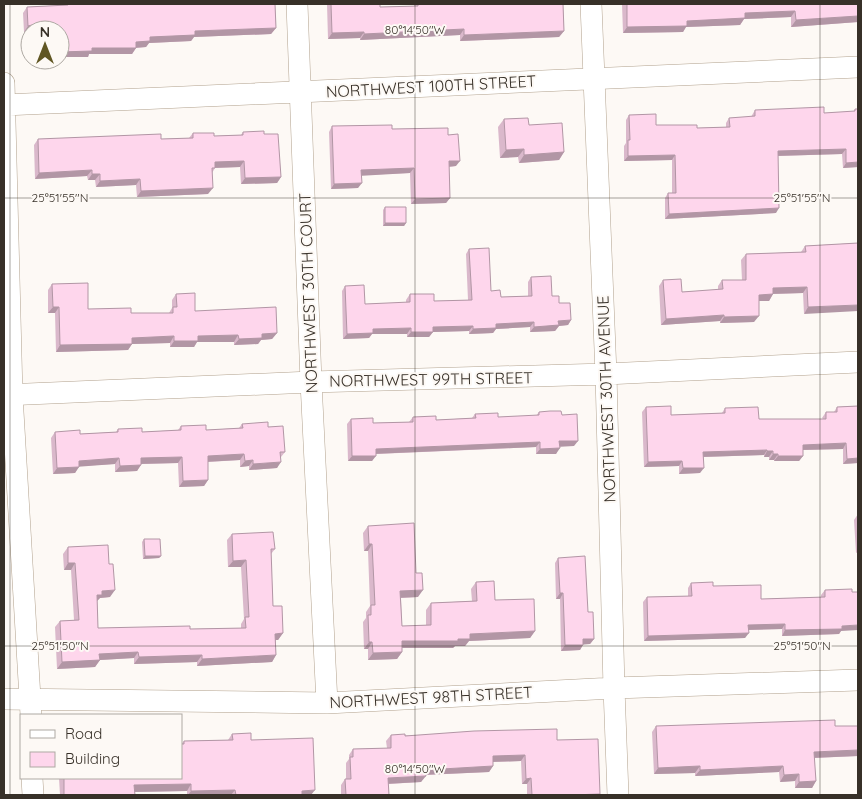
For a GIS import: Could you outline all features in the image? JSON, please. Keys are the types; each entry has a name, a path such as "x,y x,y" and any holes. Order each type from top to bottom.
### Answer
{"street":[{"name":"NORTHWEST 30TH COURT","path":"297,4 311,382 327,703"},
{"name":"NORTHWEST 30TH AVENUE","path":"591,4 606,374 618,795"},
{"name":"NORTHWEST 100TH STREET","path":"4,105 858,67"},
{"path":"4,83 8,395 30,707"},
{"name":"NORTHWEST 99TH STREET","path":"8,395 311,382 606,374 858,362"},
{"name":"NORTHWEST 98TH STREET","path":"4,699 30,707 327,703 614,688 858,680"},
{"path":"32,779 33,795"}],"building":[{"path":"275,4 276,28 195,31 195,35 150,37 150,41 136,42 136,48 92,48 92,51 70,52 70,20 28,20 27,7 68,5"},
{"path":"331,4 380,4 380,7 418,6 418,4 563,4 564,31 464,35 464,29 364,34 364,32 332,33"},
{"path":"627,4 858,4 858,16 796,20 795,11 745,13 745,18 687,21 687,26 627,27"},
{"path":"824,107 824,113 855,111 855,109 858,109 858,162 846,163 846,149 778,151 779,208 669,214 668,193 676,193 675,155 628,156 628,140 630,140 629,115 656,114 656,125 697,125 697,128 730,127 729,118 755,116 755,110"},
{"path":"528,118 529,125 562,123 564,152 524,155 524,149 506,150 504,119"},
{"path":"392,125 392,129 448,128 448,135 458,134 460,161 449,161 450,198 415,199 414,168 361,170 362,183 334,184 332,126"},
{"path":"264,131 264,134 278,134 281,177 245,178 244,161 215,162 215,168 212,168 213,188 141,191 140,179 100,181 100,174 92,174 92,170 39,173 38,139 161,134 161,139 193,138 193,133 214,133 214,136 243,135 243,132"},
{"path":"385,207 406,207 406,223 385,223"},
{"path":"858,243 858,305 808,307 807,287 773,288 773,294 759,295 759,316 724,317 724,315 666,319 663,280 681,279 682,292 723,289 722,280 746,280 746,254 806,252 805,246"},
{"path":"489,248 491,291 500,290 501,297 532,296 531,277 551,276 552,296 559,296 559,303 570,303 571,320 558,321 559,325 534,327 534,322 496,324 496,328 473,329 473,326 433,327 433,332 411,332 411,328 373,329 373,333 347,334 345,286 364,285 365,304 410,302 410,294 434,294 434,301 472,300 469,249"},
{"path":"88,283 88,309 131,308 131,313 173,313 173,307 177,307 176,294 195,293 195,311 276,307 277,333 262,334 262,338 239,339 238,335 198,336 198,341 174,341 174,336 132,338 132,344 60,345 59,307 53,307 52,284"},
{"path":"671,406 671,415 725,413 725,408 758,407 759,419 826,419 826,412 837,412 837,407 858,406 858,458 847,459 846,443 803,445 803,456 778,456 778,454 773,454 773,451 767,450 703,452 704,468 683,468 682,461 648,462 646,407"},
{"path":"561,411 562,415 577,414 578,441 559,441 560,448 540,449 540,442 376,449 376,456 352,456 351,419 373,418 373,423 413,422 413,417 436,416 436,420 476,418 475,414 498,413 498,417 539,415 539,412"},
{"path":"268,422 268,427 283,426 285,452 280,452 281,462 253,464 253,460 245,461 244,454 208,456 208,480 183,481 182,457 141,458 141,465 120,466 119,458 79,461 79,467 57,468 55,432 80,430 80,434 118,432 118,429 142,428 142,432 181,430 181,426 206,425 206,430 243,428 242,424"},
{"path":"414,523 416,573 422,573 423,590 400,591 402,626 431,625 431,603 477,601 476,582 494,581 495,600 534,599 535,631 470,634 470,639 458,639 458,641 402,641 402,652 373,653 372,642 369,642 368,615 371,615 371,605 375,605 372,544 369,544 368,526"},
{"path":"273,532 275,549 271,549 273,606 282,606 283,633 275,634 276,655 202,659 202,655 139,657 138,652 99,654 100,660 62,662 60,621 79,620 75,563 68,563 68,547 108,545 109,564 113,564 115,590 102,591 102,595 97,595 98,628 190,626 190,629 246,628 245,617 249,617 246,560 233,561 232,534"},
{"path":"144,539 160,539 161,556 145,556"},
{"path":"585,556 588,612 593,612 594,639 583,639 583,645 565,645 563,593 560,593 558,558"},
{"path":"713,582 713,586 761,585 761,599 825,597 825,590 852,589 852,592 858,592 858,625 842,626 842,629 785,630 785,624 748,625 749,633 648,636 647,597 692,596 691,583"},
{"path":"835,720 835,726 858,726 858,750 814,752 816,781 799,782 799,774 784,775 783,766 700,770 700,766 658,768 656,726"},
{"path":"557,729 557,740 598,739 600,794 532,795 531,778 526,779 525,755 493,756 493,766 425,770 426,776 388,778 389,795 346,795 345,779 351,779 350,757 353,757 353,749 391,748 391,735 405,734 405,736 474,731"},
{"path":"251,733 251,740 313,738 315,790 302,791 302,795 236,795 235,790 191,791 191,784 134,785 135,795 64,795 64,779 182,779 182,744 184,744 184,741 233,740 232,734"}]}
